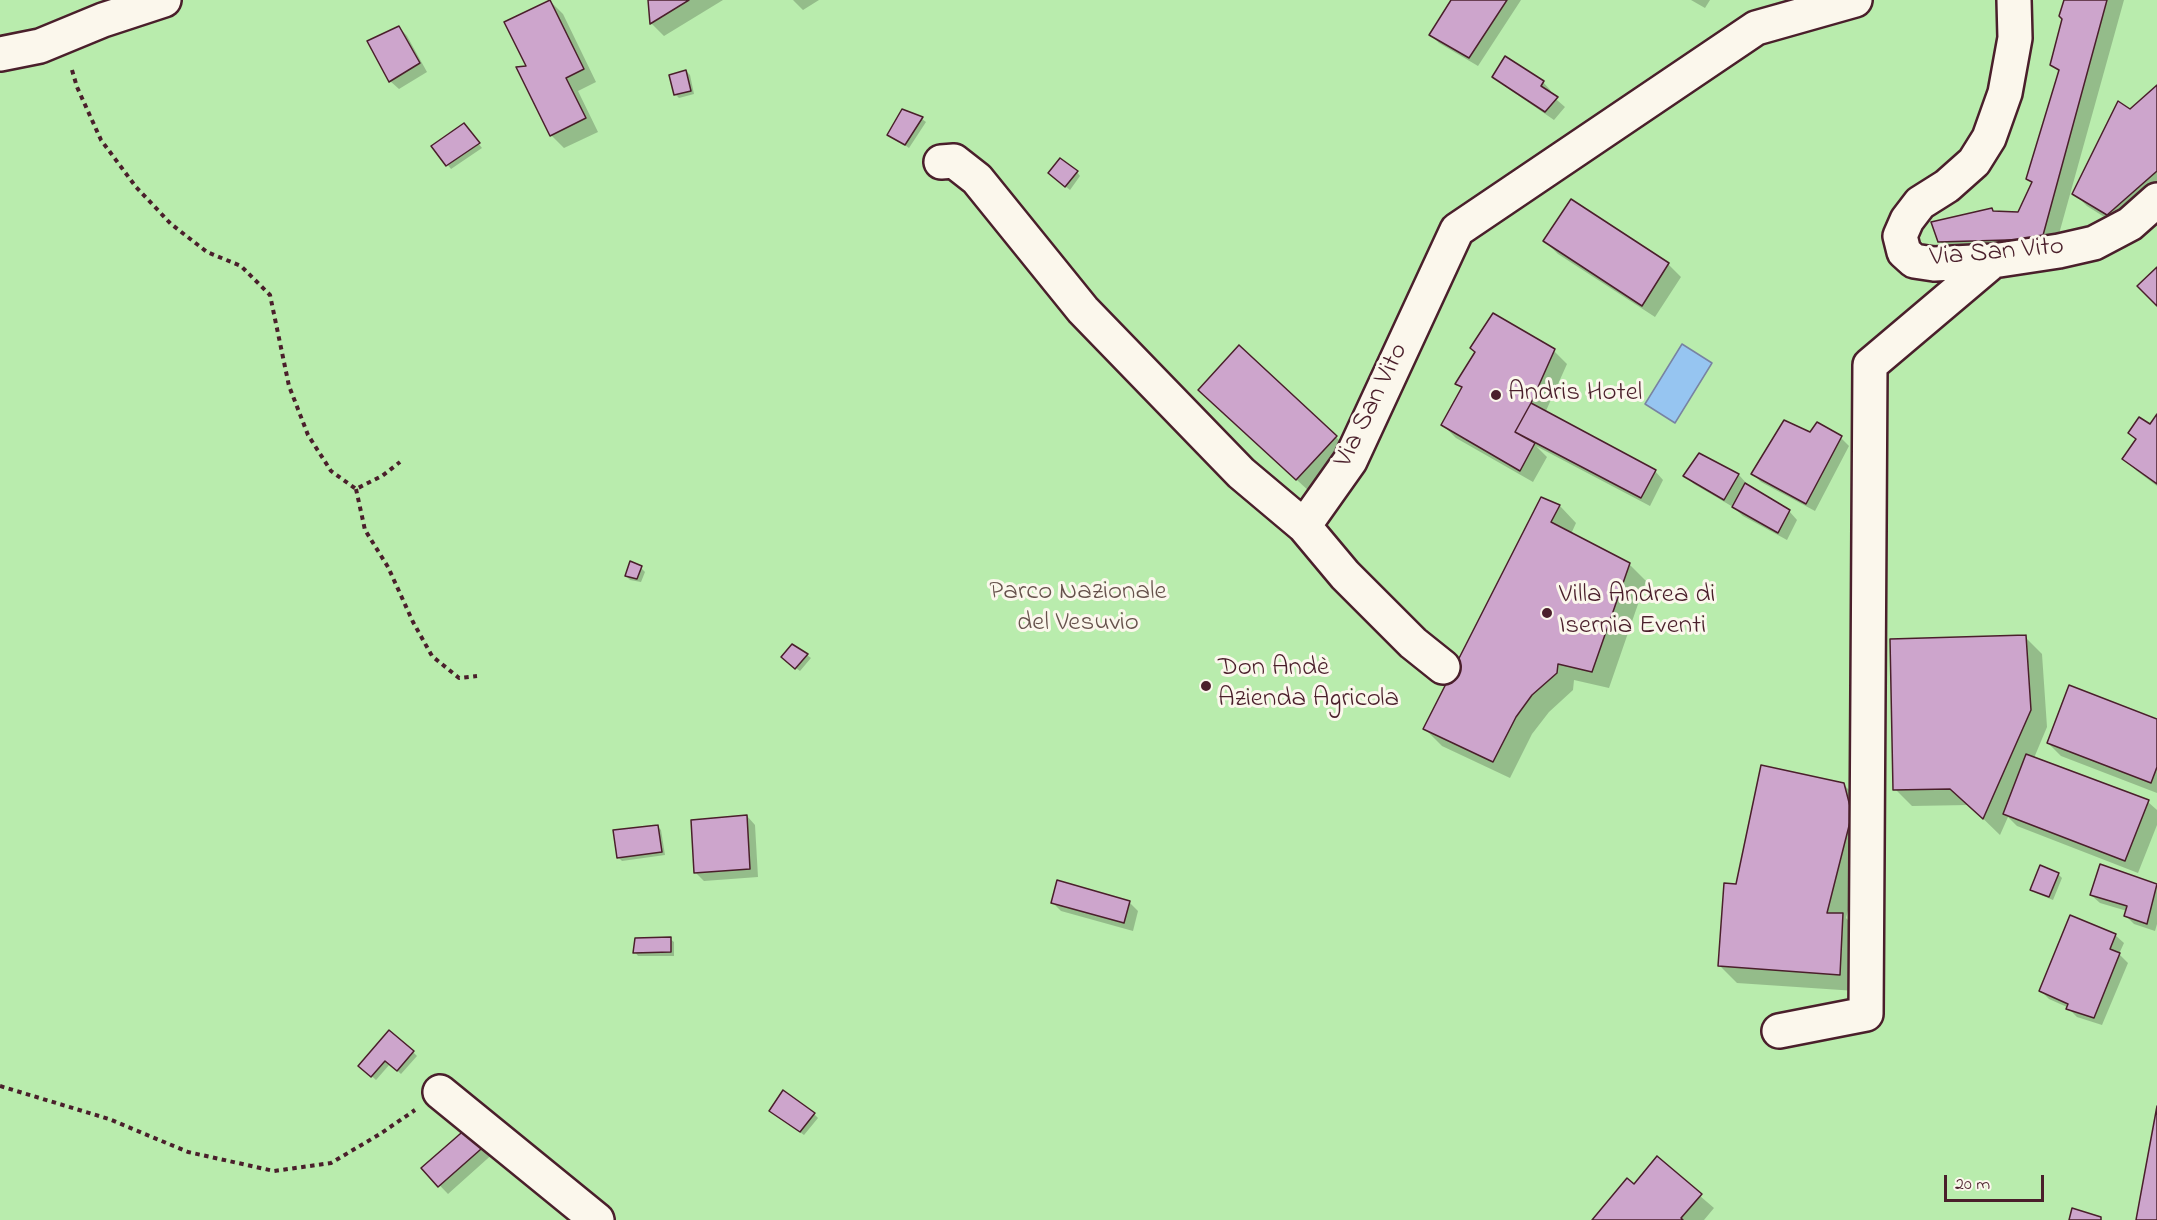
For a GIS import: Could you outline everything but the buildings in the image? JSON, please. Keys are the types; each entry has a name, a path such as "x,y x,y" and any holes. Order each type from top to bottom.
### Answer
{"street":[{"path":"0,54 40,46 103,20 164,0"},
{"name":"Via San Vito","path":"1304,526 1350,461 1456,230 1755,28 1855,0"},
{"name":"Via San Vito","path":"2014,0 2015,38 2005,93 1989,138 1974,162 1947,186 1920,204 1907,219 1900,236 1904,252 1914,261 1935,264 1993,261 2059,251 2094,243 2130,224 2157,200"},
{"path":"941,162 954,161 977,179 1083,310 1240,473 1304,526 1345,575 1413,643 1443,667"},
{"path":"1779,1031 1866,1014 1870,365 1993,261"},
{"path":"440,1092 597,1220"}],"path":[{"path":"62,37 77,87 101,140 136,187 171,224 207,252 241,266 270,295 289,386 308,435 331,471 356,489 365,530 388,567 413,622 432,656 459,678 477,676"},
{"path":"356,489 382,476 400,462"},
{"path":"0,1086 109,1119 188,1152 274,1171 331,1163 380,1134 440,1092"}],"green space":[{"name":"Parco Nazionale del Vesuvio","path":"0,0 2157,0 2157,1220 0,1220"}],"water":[{"path":"1682,344 1712,363 1675,423 1645,404"}],"place":[{"name":"Andris Hotel","path":"1496,395"},
{"name":"Villa Andrea di Isernia Eventi","path":"1547,613"},
{"name":"Don Andè Azienda Agricola","path":"1206,686"}]}
